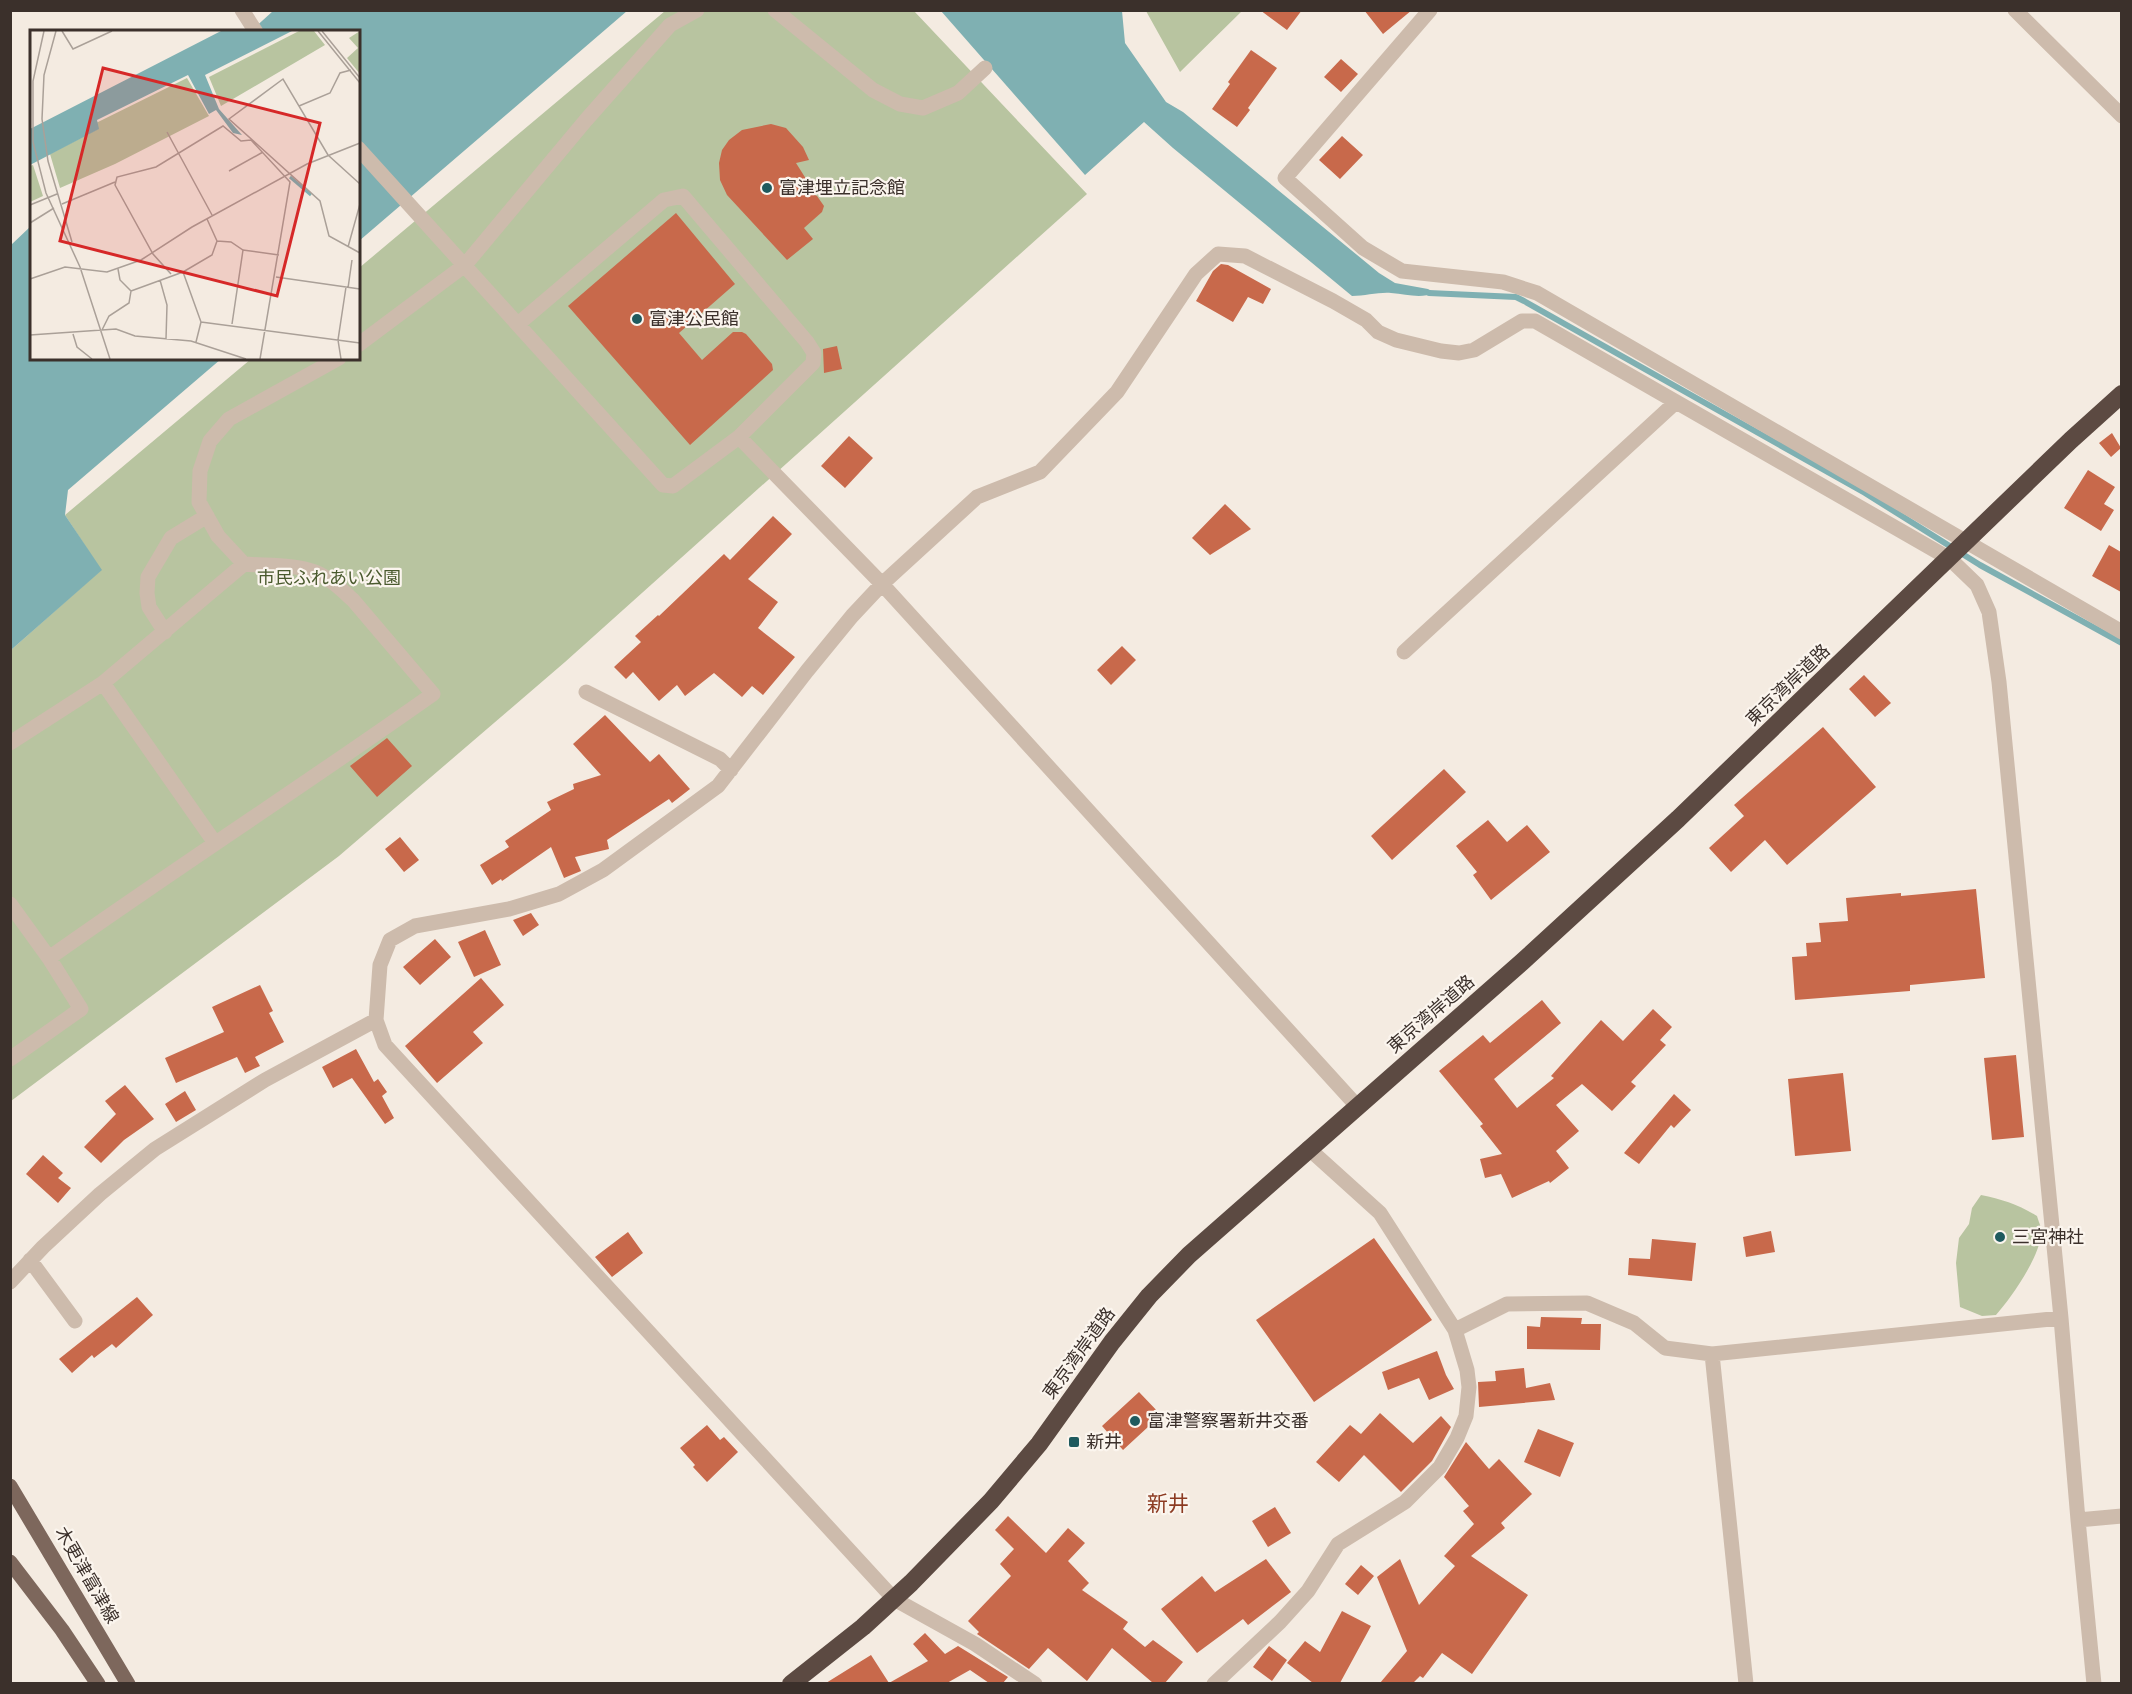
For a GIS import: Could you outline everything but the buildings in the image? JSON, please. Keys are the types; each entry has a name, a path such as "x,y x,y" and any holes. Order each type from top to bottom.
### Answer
{"highway":[{"name":"東京湾岸道路","path":"791,1683 863,1628 991,1501 1039,1444 1112,1342 1149,1296 1189,1255 1522,962 1678,819 2121,394"}],"main road":[{"name":"木更津富津線","path":"10,1486 128,1683"},
{"path":"10,1562 62,1630 98,1683"}],"street":[{"path":"242,10 253,28"},
{"path":"360,344 465,265 586,120 670,26 697,10"},
{"path":"775,10 873,90 900,104 923,108 958,93 985,68"},
{"path":"1430,10 1285,178 1363,248 1402,271 1503,282 1537,292 1958,550 1989,612 1999,682 2094,1683"},
{"path":"2015,10 2121,116"},
{"path":"360,150 663,484 673,486 740,437 813,363 814,353 807,342 683,196 664,201 518,324"},
{"path":"1035,1683 975,1644 894,1599 385,1045 376,1020 380,965 390,940 415,926 509,909 559,894 603,870 718,786 807,671 852,616 882,584 977,497 1040,472 1117,392 1196,274 1218,254 1245,256 1333,301 1366,320 1378,332 1396,340 1441,351 1459,353 1474,350 1522,321 1535,321 1676,402 1958,550 2121,632"},
{"path":"49,958 215,843 331,767 433,694 353,600 315,572 290,567 244,564 218,536 199,502 200,471 210,441 229,419 335,360"},
{"path":"1404,652 1676,402"},
{"path":"740,437 882,584 1357,1106"},
{"path":"165,632 149,607 148,578 171,538 207,516"},
{"path":"10,743 103,683 244,564"},
{"path":"103,683 215,843"},
{"path":"586,692 720,759 731,770"},
{"path":"10,904 49,958 81,1009 10,1059"},
{"path":"10,1282 100,1194 155,1149 265,1080 376,1020"},
{"path":"1214,1683 1280,1622 1308,1591 1338,1544 1405,1502 1440,1467 1457,1438 1466,1416 1469,1387 1467,1370 1455,1330 1380,1213 1308,1148"},
{"path":"30,1260 75,1321"},
{"path":"1455,1330 1507,1304 1587,1303 1634,1323 1665,1348 1712,1354 2061,1318"},
{"path":"1712,1354 1746,1683"},
{"path":"2078,1521 2121,1516"}],"green space":[{"name":"市民ふれあい公園","path":"665,11 914,11 1087,194 565,662 339,856 11,1101 11,650 101,570 65,515 250,360 360,360 360,267"},
{"path":"1146,11 1242,11 1180,72"},
{"path":"1981,1195 2010,1203 2037,1216 2041,1230 2032,1263 2010,1298 1996,1315 1982,1316 1960,1307 1956,1263 1959,1238 1969,1224 1972,1208"}],"water":[{"path":"273,11 627,11 360,240 360,30 252,30"},
{"path":"941,11 1122,11 1125,43 1166,102 1183,112 1379,273 1395,283 1428,289 1435,293 1418,296 1386,293 1352,296 1144,122 1085,175"},
{"path":"30,227 30,360 220,360 68,490 65,515 102,570 11,650 11,245"}],"waterway":[{"path":"1429,293 1516,297 1524,301 1865,493 1980,565 2122,643"}],"place":[{"name":"富津埋立記念館","path":"767,188"},
{"name":"富津公民館","path":"637,319"},
{"name":"三宮神社","path":"2000,1237"},
{"name":"富津警察署新井交番","path":"1135,1421"},
{"name":"新井","path":"1074,1442"}],"district":[{"name":"新井","path":"1168,1504"}]}
